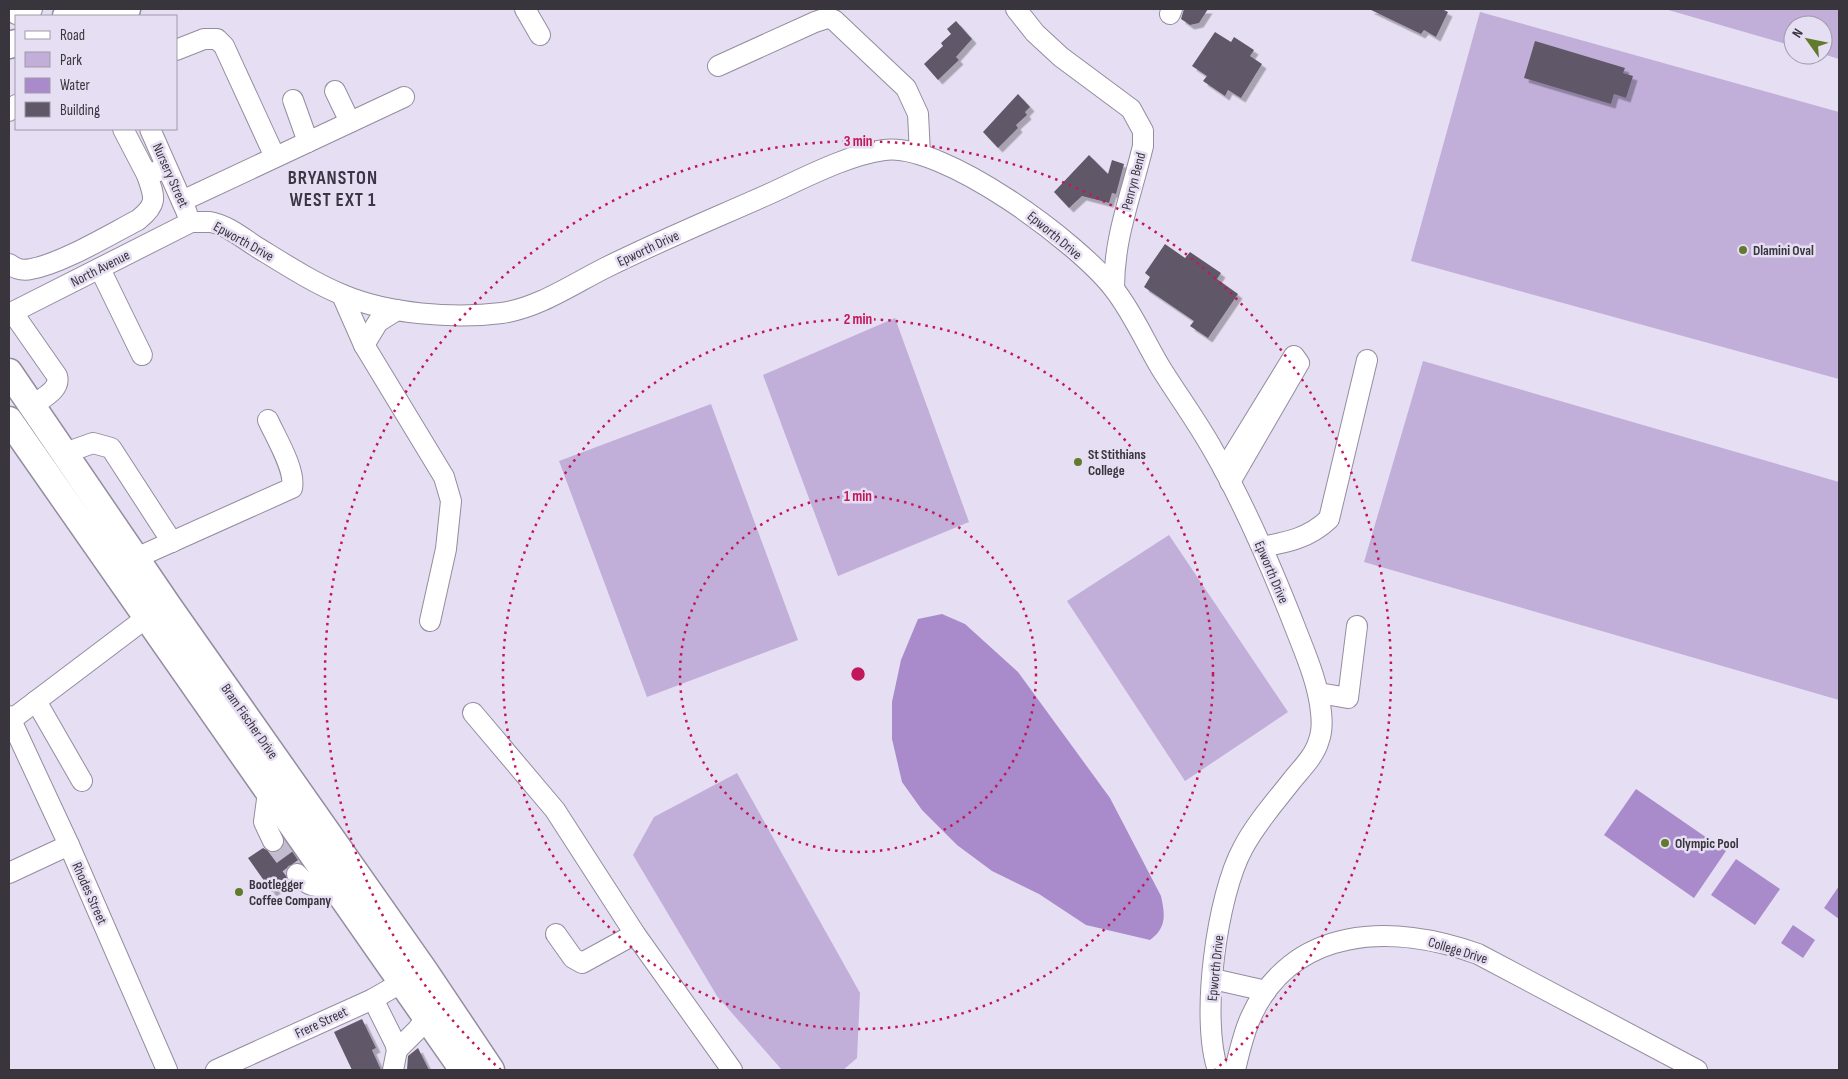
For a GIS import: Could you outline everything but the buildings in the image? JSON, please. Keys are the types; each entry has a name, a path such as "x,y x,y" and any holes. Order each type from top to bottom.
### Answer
{"main road":[{"path":"70,15 92,9"},
{"path":"108,15 128,9"},
{"name":"Bram Fischer Drive","path":"9,372 136,558 413,976 426,1018 463,1070"},
{"name":"Bram Fischer Drive","path":"9,420 335,887 413,976 491,1070"}],"street":[{"path":"525,9 540,36"},
{"name":"Penryn Bend","path":"1016,9 1035,33 1061,56 1131,109 1143,131 1143,146 1117,237 1114,260 1114,288"},
{"path":"718,66 815,22 827,18 834,20 906,88 918,114 920,154"},
{"path":"178,49 204,39 217,39 224,46 275,158"},
{"path":"335,91 350,122"},
{"path":"182,201 404,97"},
{"path":"293,100 308,142"},
{"path":"9,264 16,270 29,270 47,265 138,220 151,210 155,197 124,130"},
{"name":"Nursery Street","path":"150,130 191,222"},
{"name":"Epworth Drive","path":"191,222 217,224 342,294 375,306 397,310 480,314 505,312 528,306 636,253 829,168 888,149 920,154 956,170 1030,213 1069,244 1114,288 1227,476 1262,547 1309,662 1319,694 1322,718 1320,738 1310,758 1250,836 1235,865 1223,908 1213,979 1211,1016 1215,1061 1218,1070"},
{"path":"146,175 166,168"},
{"name":"North Avenue","path":"11,313 191,222"},
{"path":"100,269 142,354"},
{"path":"342,294 364,345 444,477 451,502 446,549 430,621"},
{"path":"364,345 378,322 397,310"},
{"path":"11,313 57,376 59,382 56,388 32,406"},
{"path":"1227,476 1296,360"},
{"path":"1262,547 1297,540 1316,531 1329,519 1367,360"},
{"path":"136,558 292,488 294,481 290,469 268,420"},
{"path":"65,453 92,443 111,448 172,542"},
{"path":"10,718 36,701 146,618"},
{"path":"1319,694 1348,698 1357,626"},
{"path":"36,701 82,781"},
{"path":"473,713 555,810 635,934 732,1070"},
{"name":"Rhodes Street","path":"10,718 69,845 167,1070"},
{"path":"268,792 264,822 273,841"},
{"path":"9,872 69,845"},
{"path":"297,874 304,882 313,887 335,887"},
{"path":"556,934 573,958 582,963 635,934"},
{"name":"College Drive","path":"1235,1070 1247,1025 1266,991 1289,967 1316,949 1341,940 1376,935 1434,941 1462,948 1493,961 1697,1070"},
{"name":"Frere Street","path":"216,1070 372,999 413,976"},
{"path":"1213,979 1266,991"},
{"path":"372,999 397,1050"},
{"path":"393,1070 397,1050 426,1018"}],"green space":[{"path":"1665,9 1839,9 1839,59 1833,57 1833,15 1783,15 1783,43"},
{"path":"1480,12 1839,112 1839,379 1411,261"},
{"path":"895,318 969,522 838,576 763,375"},
{"path":"1423,361 1839,482 1839,700 1364,562"},
{"path":"711,404 798,640 647,697 559,461"},
{"path":"1169,535 1288,712 1185,781 1067,601"},
{"path":"737,773 860,993 857,1058 843,1070 782,1070 717,996 633,855 654,817"}],"water":[{"path":"942,614 965,624 1018,672 1110,798 1161,896 1164,915 1162,925 1156,935 1150,940 1086,925 1039,894 992,871 957,845 922,810 902,782 892,739 892,702 901,660 918,619"},
{"name":"Olympic Pool","path":"1636,789 1726,851 1694,898 1604,835"},
{"path":"1736,859 1780,889 1755,925 1711,895"},
{"path":"1839,886 1839,919 1824,908"},
{"path":"1793,925 1815,940 1803,958 1781,943"}],"tunnel":[{"path":"273,841 297,874"}],"place":[{"name":"Dlamini Oval","path":"1743,250"},
{"name":"St Stithians College","path":"1078,462"},
{"name":"Olympic Pool","path":"1665,843"},
{"name":"Bootlegger Coffee Company","path":"239,892"}],"district":[{"name":"BRYANSTON WEST EXT 1","path":"333,188"}]}
